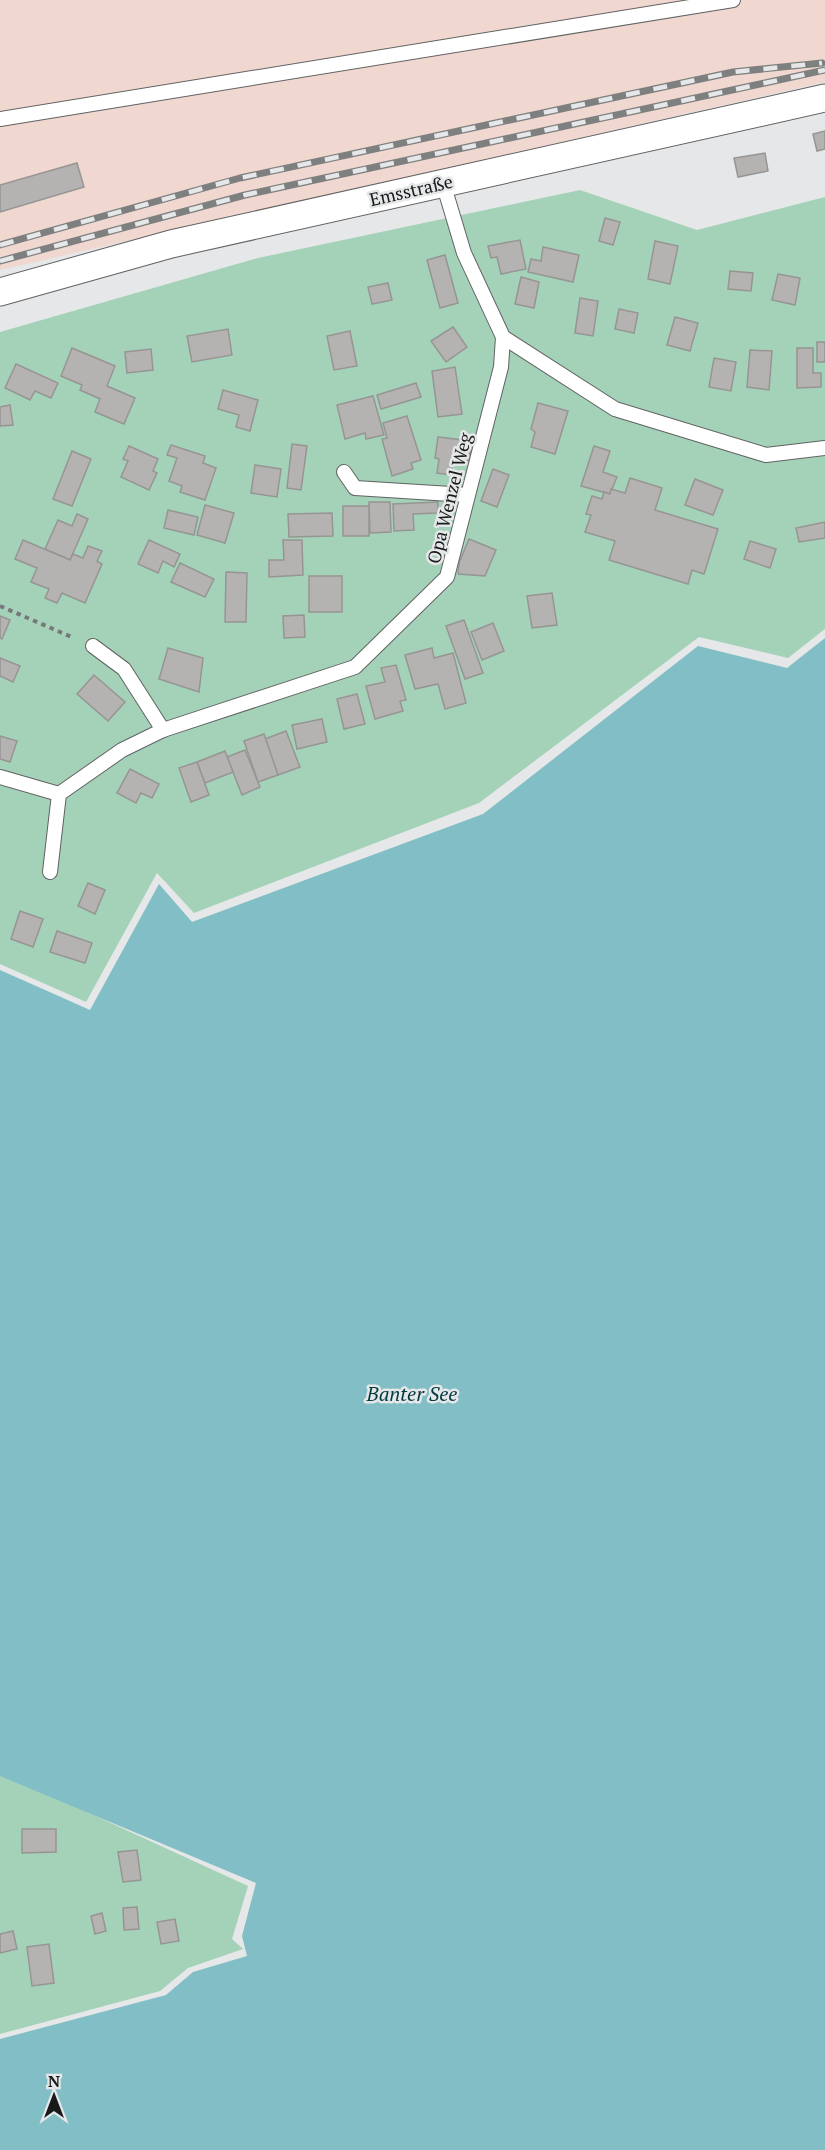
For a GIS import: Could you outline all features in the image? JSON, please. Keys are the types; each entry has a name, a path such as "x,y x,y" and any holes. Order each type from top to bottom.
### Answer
{"street":[{"name":"Emsstraße","path":"0,292 171,244 825,98"}],"lane":[{"path":"0,119 733,0"},
{"path":"443,183 464,253 503,337 615,409 766,455 825,448"},
{"name":"Opa Wenzel Weg","path":"59,794 122,750 163,730 355,667 447,577 501,367 503,337"},
{"path":"344,472 355,488 467,495"},
{"path":"93,646 124,669 163,730"},
{"path":"0,777 59,794 50,872"}],"path":[{"path":"0,606 93,646"}],"shaded area":[{"path":"0,0 825,0 825,82 0,270"}],"green space":[{"path":"580,190 697,230 825,197 825,629 788,658 699,637 479,803 194,913 157,873 86,1002 0,964 0,332 258,258"},
{"path":"0,1772 248,1886 232,1939 243,1949 188,1968 160,1991 0,2034"}],"water":[{"name":"Banter See","path":"825,638 825,2150 0,2150 0,2039 166,1995 193,1972 247,1956 242,1936 256,1883 0,1776 0,970 90,1010 159,884 192,922 483,814 698,646 787,668"}],"building":[{"path":"825,131 825,149 817,151 813,134"},
{"path":"765,153 768,171 738,177 734,158"},
{"path":"77,163 84,187 0,212 0,185"},
{"path":"605,218 620,222 613,245 599,241"},
{"path":"520,240 526,269 501,274 497,257 491,258 488,246"},
{"path":"655,241 678,246 670,284 648,279"},
{"path":"543,247 579,255 573,282 528,272 531,259 541,261"},
{"path":"445,255 458,303 440,308 427,260"},
{"path":"730,271 753,273 751,291 728,289"},
{"path":"778,274 800,278 795,305 772,300"},
{"path":"521,277 539,282 534,308 515,304"},
{"path":"388,283 392,300 372,304 368,287"},
{"path":"580,298 598,301 593,336 575,333"},
{"path":"619,309 638,313 634,333 615,329"},
{"path":"675,317 698,323 690,351 667,345"},
{"path":"453,327 467,347 446,362 431,341"},
{"path":"228,329 232,355 192,362 187,336"},
{"path":"350,331 357,366 334,370 327,336"},
{"path":"817,342 825,342 825,362 817,362"},
{"path":"72,348 115,366 107,386 135,398 124,424 95,412 100,399 80,390 82,385 61,376"},
{"path":"797,348 813,348 813,373 821,373 821,387 797,388"},
{"path":"151,349 153,370 127,373 125,352"},
{"path":"750,350 772,351 769,390 747,387"},
{"path":"714,358 736,362 731,391 709,387"},
{"path":"16,364 58,383 51,398 35,391 30,400 5,388"},
{"path":"455,367 462,414 438,417 432,371"},
{"path":"416,383 421,397 381,409 377,395"},
{"path":"223,390 258,400 250,431 236,427 239,415 218,409"},
{"path":"373,396 384,435 366,439 365,433 345,439 337,405"},
{"path":"538,403 568,411 555,454 531,447 535,432 531,429"},
{"path":"10,405 13,425 0,426 0,407"},
{"path":"407,416 421,460 411,463 413,469 392,476 382,439 387,438 383,423"},
{"path":"438,437 472,441 469,461 453,459 451,475 437,473 439,459 435,458"},
{"path":"292,444 307,446 301,490 287,488"},
{"path":"171,445 205,456 203,463 216,468 205,500 180,492 182,486 169,481 177,458 167,455"},
{"path":"129,446 158,459 153,471 157,473 149,490 121,477 128,461 123,459"},
{"path":"594,446 610,451 603,472 617,477 610,494 581,486"},
{"path":"72,451 91,459 72,506 53,499"},
{"path":"255,465 281,469 277,497 251,493"},
{"path":"493,469 509,475 497,507 481,501"},
{"path":"630,478 662,488 655,510 718,529 704,574 692,570 688,584 609,560 615,541 585,532 591,515 586,514 592,496 602,499 604,492 610,494 611,489 625,493"},
{"path":"695,479 723,490 713,515 685,505"},
{"path":"369,502 390,502 391,532 370,533"},
{"path":"438,502 438,513 413,514 414,530 394,531 393,504"},
{"path":"205,505 234,513 225,543 197,535"},
{"path":"343,506 369,506 369,536 343,536"},
{"path":"168,510 198,517 194,535 164,528"},
{"path":"332,513 333,536 289,537 288,514"},
{"path":"77,514 88,519 70,560 45,549 58,520 72,526"},
{"path":"825,522 825,538 799,542 796,528"},
{"path":"469,539 496,550 485,576 458,574 459,563"},
{"path":"23,540 70,560 73,554 83,558 88,546 102,551 97,561 102,564 85,603 62,593 57,603 45,598 49,589 31,582 37,568 15,559"},
{"path":"149,540 180,554 174,567 163,561 158,573 138,564"},
{"path":"283,540 302,540 303,575 269,577 269,560 284,560"},
{"path":"750,541 776,549 770,568 744,559"},
{"path":"180,563 214,579 205,597 171,582"},
{"path":"226,572 247,573 246,622 225,622"},
{"path":"309,576 342,576 342,612 309,612"},
{"path":"552,593 557,625 532,628 527,596"},
{"path":"304,615 305,637 284,638 283,616"},
{"path":"0,616 10,620 2,639 0,638"},
{"path":"464,620 483,673 465,679 446,626"},
{"path":"493,623 504,651 482,660 471,632"},
{"path":"168,648 203,658 199,692 159,679"},
{"path":"432,648 434,658 453,653 466,703 445,709 438,684 415,689 405,655"},
{"path":"0,658 20,666 13,682 0,676"},
{"path":"396,665 406,700 400,701 403,711 375,719 366,686 385,682 381,668"},
{"path":"94,675 125,702 108,721 77,694"},
{"path":"357,694 365,724 344,729 337,699"},
{"path":"322,719 327,742 297,749 292,725"},
{"path":"286,731 300,767 278,775 265,739"},
{"path":"264,734 278,775 258,782 244,741"},
{"path":"0,736 17,741 10,762 0,759"},
{"path":"245,750 260,787 242,795 227,757"},
{"path":"225,751 233,772 205,783 197,762"},
{"path":"197,762 209,795 191,802 179,768"},
{"path":"130,769 159,784 152,798 141,793 136,803 117,793"},
{"path":"88,883 105,890 95,914 78,906"},
{"path":"20,911 43,919 33,947 11,939"},
{"path":"57,931 92,943 85,963 50,952"},
{"path":"22,1829 56,1829 56,1852 22,1853"},
{"path":"137,1850 141,1880 123,1882 118,1852"},
{"path":"137,1907 139,1929 124,1930 123,1908"},
{"path":"102,1913 106,1931 95,1934 91,1916"},
{"path":"175,1919 179,1941 161,1944 157,1922"},
{"path":"13,1931 17,1949 0,1953 0,1934"},
{"path":"49,1944 54,1983 32,1986 27,1947"}],"railway":[{"path":"0,245 240,178 733,72 822,63"},
{"path":"0,261 245,195 825,70"}]}
